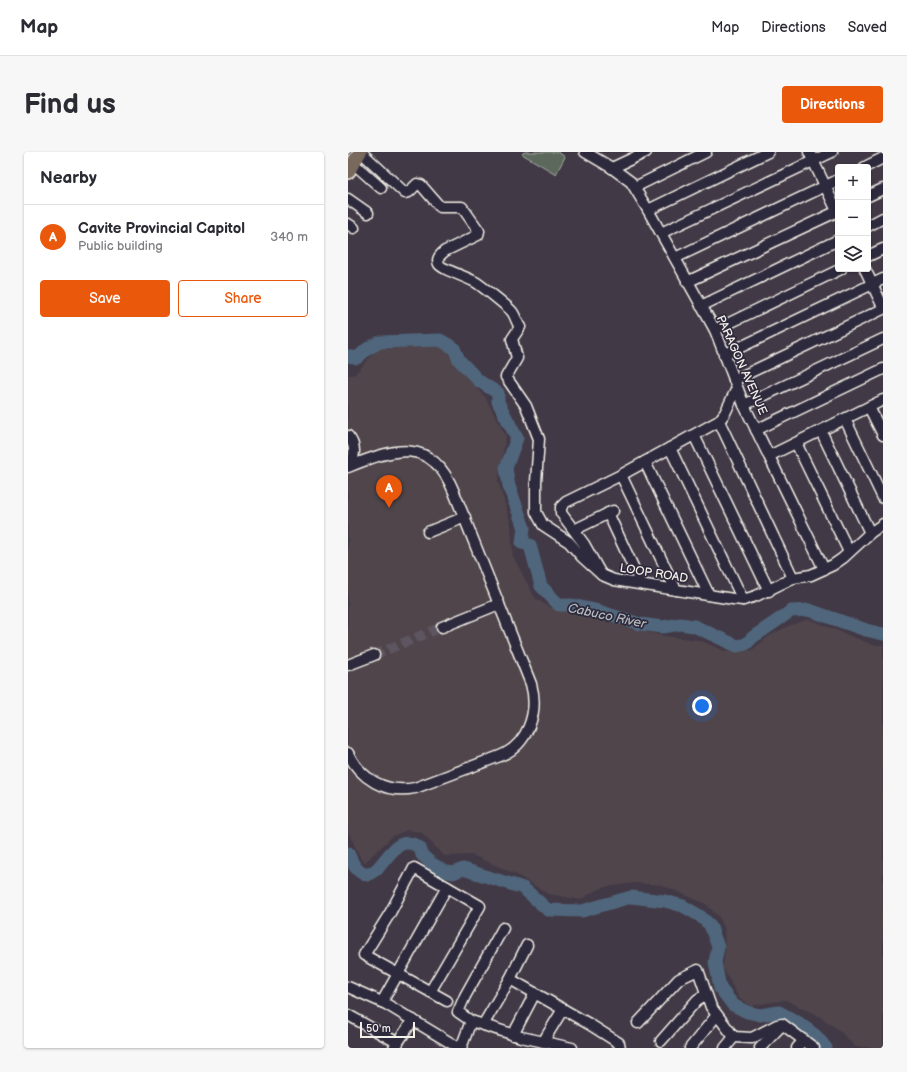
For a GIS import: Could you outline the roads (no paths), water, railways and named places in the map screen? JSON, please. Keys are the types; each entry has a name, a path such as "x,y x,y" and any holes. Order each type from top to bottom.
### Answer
{"street":[{"name":"PARAGON AVENUE","path":"585,152 626,178 634,187 648,210 715,330 744,405 824,569"},
{"path":"612,168 646,152"},
{"path":"634,187 706,152"},
{"path":"648,210 768,152"},
{"path":"661,233 811,157 832,152"},
{"path":"811,157 835,206"},
{"path":"871,164 883,158"},
{"path":"356,160 381,188"},
{"path":"356,160 406,193 417,184 421,185 440,208 462,207 478,231 478,235 445,251 440,255 438,260 439,265 478,283 512,312 520,327 512,339 517,358 506,377 526,406 539,439 536,482 536,512 543,525 569,542 602,575"},
{"path":"675,258 835,181"},
{"path":"871,195 883,189"},
{"path":"348,199 368,213"},
{"path":"687,282 835,213"},
{"path":"871,224 883,218"},
{"path":"701,306 835,241"},
{"path":"871,255 883,249"},
{"path":"715,330 835,272"},
{"path":"735,384 883,308 866,272"},
{"path":"724,355 883,279"},
{"path":"744,405 883,339"},
{"path":"756,430 883,369"},
{"name":"LOOP ROAD","path":"735,384 725,413 719,420 621,475 562,505 560,509 561,513 574,530 602,575 614,580 743,600 769,591 793,578 807,577 838,562 870,533 883,524"},
{"path":"769,456 883,400"},
{"path":"869,407 883,435"},
{"path":"845,419 883,498"},
{"path":"719,420 793,578"},
{"path":"821,431 870,533"},
{"path":"694,435 769,591"},
{"path":"351,440 362,454 372,457"},
{"path":"348,467 354,456 351,440"},
{"path":"796,442 849,552"},
{"path":"670,448 743,600"},
{"path":"348,467 372,457 390,452 409,451 432,459 442,469 449,479 531,684 534,696 530,723 515,747 500,756 424,785 407,790 386,788 366,777 354,764 348,753"},
{"path":"645,462 709,595"},
{"path":"621,475 676,590"},
{"path":"574,530 610,512 641,584"},
{"path":"428,532 464,518"},
{"path":"442,627 499,604"},
{"path":"348,665 374,655"},
{"path":"430,992 480,906 414,868 390,913 364,955 398,973 430,992 447,1001"},
{"path":"382,1002 447,887"},
{"path":"503,928 465,996 458,1012 471,1021 513,1035 572,1048"},
{"path":"483,1025 510,979 527,945"},
{"path":"638,1024 679,979 698,970 711,1007 734,1037 752,1038 777,1024 782,1024"},
{"path":"510,979 619,1043 620,1048"},
{"path":"348,987 358,990 382,1002 460,1048 471,1021"},
{"path":"513,1035 535,994"},
{"path":"661,1041 697,1000 706,994"},
{"path":"542,1042 563,1009"},
{"path":"348,1015 396,1046 413,1020"},
{"path":"690,1048 717,1015"},
{"path":"782,1024 800,1044 814,1048"},
{"path":"760,1048 782,1024"},
{"path":"725,1048 734,1037"}],"waterway":[{"name":"Cabuco River","path":"348,356 357,358 367,349 380,342 440,340 454,348 459,360 479,381 498,393 498,402 517,438 506,468 509,486 524,528 522,543 530,545 541,586 559,605 572,605 595,610 640,624 663,627 680,624 694,626 737,646 746,644 753,637 791,611 809,610 866,630 883,634"},
{"path":"348,853 357,870 367,875 378,868 391,852 401,844 413,844 420,848 422,855 431,863 444,871 453,873 463,869 523,888 548,910 582,911 631,897 665,901 683,906 700,916 710,925 718,947 715,962 720,988 733,1005 747,1012 760,1015 779,1012 799,1023 816,1036 826,1048"}],"tunnel":[{"path":"374,655 442,627"}],"place":[{"name":"Cavite Provincial Capitol","path":"389,508"}]}
